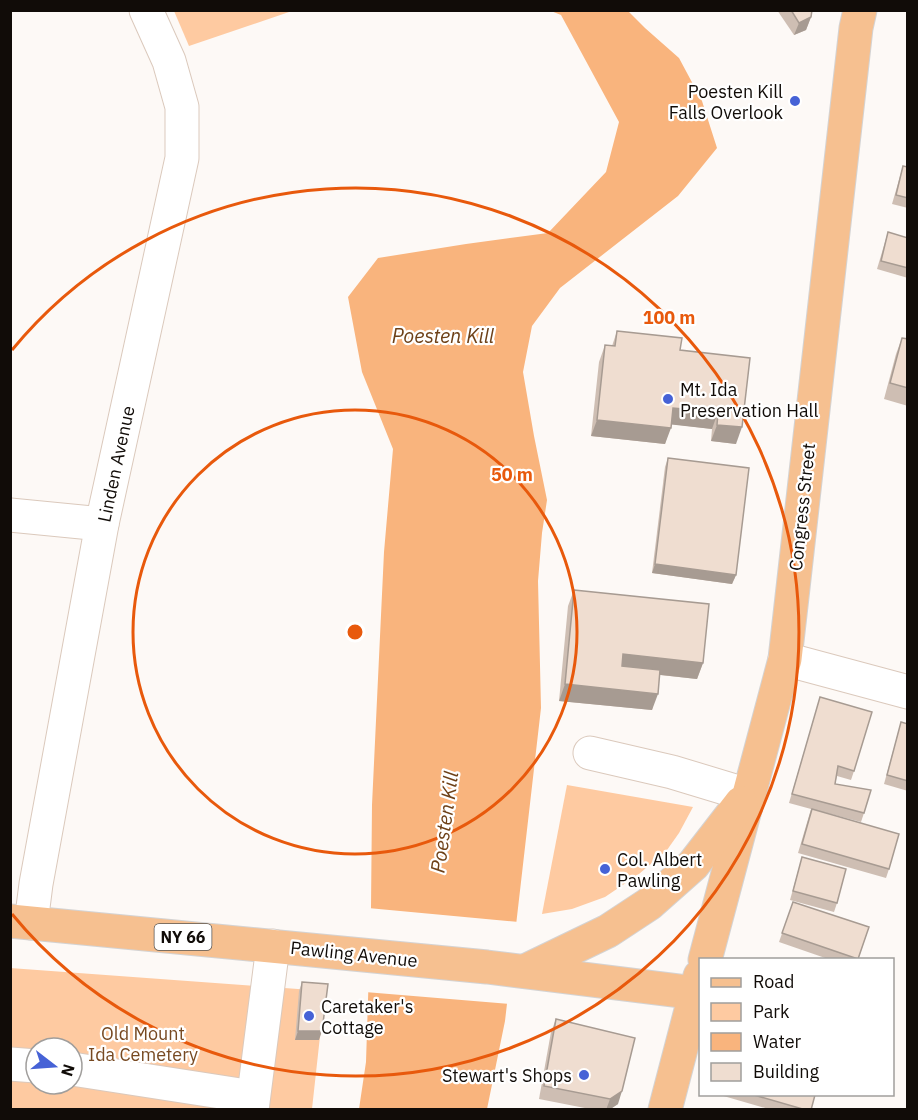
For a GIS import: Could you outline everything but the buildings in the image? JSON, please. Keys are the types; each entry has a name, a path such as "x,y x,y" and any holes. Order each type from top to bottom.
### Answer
{"main road":[{"name":"Congress Street","path":"706,958 785,659 856,28 860,10"},
{"path":"525,971 608,931 650,904 693,865 748,795"},
{"name":"Pawling Avenue","path":"21,922 525,971 698,984"},
{"path":"665,1110 698,984"}],"street":[{"name":"Linden Avenue","path":"21,922 38,873 102,524 182,158 182,107 169,61 146,10"},
{"path":"10,515 102,524"},
{"path":"785,659 908,692"},
{"path":"590,753 672,772 748,795"},
{"path":"84,1071 252,1103 273,946"}],"green space":[{"path":"174,11 292,11 189,46"},
{"path":"567,785 693,807 667,850 639,874 605,897 572,909 542,914"},
{"name":"Old Mount Ida Cemetery","path":"10,968 325,991 312,1109 11,1109"}],"water":[{"name":"Poesten Kill","path":"551,11 628,11 679,58 702,101 717,148 678,196 560,288 532,326 523,372 547,500 538,581 541,708 505,1021 487,1109 359,1109 366,1062 372,805 384,552 393,449 362,372 348,297 378,258 548,233 606,172 619,122 561,15"}],"pier":[{"path":"368,908 519,922 510,1004 365,992"}],"place":[{"name":"Poesten Kill Falls Overlook","path":"795,101"},
{"name":"Mt. Ida Preservation Hall","path":"668,399"},
{"name":"Col. Albert Pawling","path":"605,869"},
{"name":"Caretaker's Cottage","path":"309,1016"},
{"name":"Stewart's Shops","path":"584,1075"}]}
